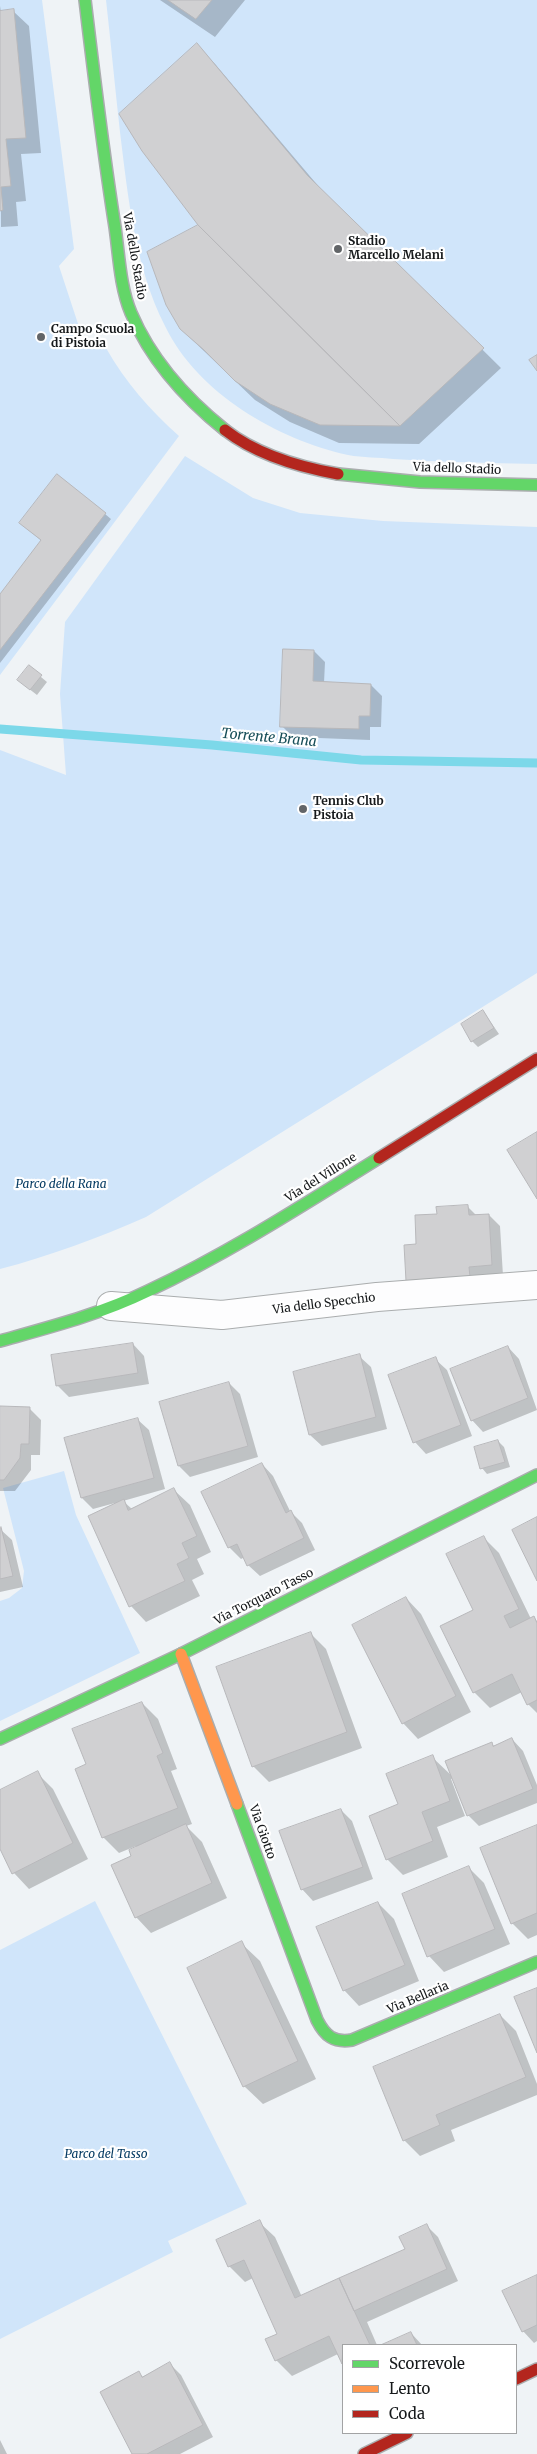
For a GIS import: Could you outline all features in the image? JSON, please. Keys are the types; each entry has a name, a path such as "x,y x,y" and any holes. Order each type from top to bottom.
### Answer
{"street":[{"name":"Via dello Stadio","path":"84,0 108,184 126,300 132,316 165,371 204,416 256,449 305,469 365,479 537,485"},
{"name":"Via del Villone","path":"0,1341 52,1327 111,1306 155,1288 248,1240 537,1060"},
{"name":"Via dello Specchio","path":"111,1306 222,1316 377,1297 537,1285"},
{"name":"Via Torquato Tasso","path":"0,1739 181,1654 537,1475"},
{"name":"Via Giotto","path":"181,1654 317,2020"},
{"name":"Via Bellaria","path":"317,2020 326,2035 333,2041 342,2043 537,1962"},
{"path":"517,2379 537,2369"},
{"path":"364,2454 405,2434"}],"green space":[{"name":"Campo Scuola di Pistoia","path":"0,0 42,0 74,249 59,266 84,342 106,348 139,395 179,436 0,675"},
{"name":"Stadio Marcello Melani","path":"106,0 537,0 537,464 365,457 321,448 294,438 242,410 198,373 179,350 165,326 146,280 140,256 126,181"},
{"name":"Tennis Club Pistoia","path":"185,456 253,498 300,513 383,521 537,527 537,973 146,1217 74,1246 0,1269 0,750 66,775 60,694 65,622"},
{"path":"64,1471 76,1515 140,1653 0,1721 0,1601 9,1598 22,1588 24,1571 3,1488"},
{"name":"Parco del Tasso","path":"95,1901 247,2204 168,2241 173,2252 0,2339 0,1950"}],"building":[{"path":"168,0 212,0 196,19"},
{"path":"14,9 26,138 6,139 11,186 1,187 3,210 0,211 0,11"},
{"path":"197,43 308,176 484,348 400,426 198,225 142,151 119,114"},
{"path":"198,225 400,426 320,425 270,404 235,381 180,329 166,305 147,252"},
{"path":"537,355 537,371 529,360"},
{"path":"57,474 106,513 0,650 0,594 41,540 19,523"},
{"path":"283,649 314,650 313,681 371,684 370,716 359,716 359,729 280,727"},
{"path":"29,665 42,675 30,690 17,680"},
{"path":"483,1010 494,1028 471,1042 461,1024"},
{"path":"537,1132 537,1199 507,1150"},
{"path":"468,1205 469,1215 489,1214 492,1265 469,1267 470,1277 406,1281 404,1245 416,1244 415,1215 437,1214 436,1207"},
{"path":"133,1343 138,1373 56,1386 51,1355"},
{"path":"508,1346 528,1398 471,1421 450,1369"},
{"path":"360,1354 376,1417 309,1435 293,1372"},
{"path":"436,1357 461,1425 413,1443 388,1375"},
{"path":"229,1382 248,1446 178,1466 159,1402"},
{"path":"0,1406 30,1407 29,1444 21,1444 20,1458 4,1480 0,1480"},
{"path":"138,1418 154,1478 81,1498 64,1438"},
{"path":"498,1440 505,1462 480,1469 474,1447"},
{"path":"262,1463 286,1513 291,1510 304,1538 247,1566 237,1544 228,1548 201,1492"},
{"path":"174,1488 197,1536 182,1543 189,1558 177,1564 185,1581 129,1607 88,1516 124,1499 128,1510"},
{"path":"537,1517 537,1581 512,1530"},
{"path":"0,1528 13,1576 0,1579"},
{"path":"484,1536 519,1609 504,1616 510,1628 534,1616 537,1623 537,1700 527,1705 512,1674 473,1693 440,1626 473,1610 446,1554"},
{"path":"406,1597 456,1696 402,1724 352,1625"},
{"path":"311,1632 347,1732 252,1767 216,1667"},
{"path":"142,1702 163,1753 157,1756 178,1808 102,1838 75,1769 86,1764 72,1729"},
{"path":"512,1738 533,1789 467,1816 445,1761 492,1742 493,1746"},
{"path":"433,1755 450,1801 422,1812 433,1841 386,1860 369,1816 398,1804 386,1774"},
{"path":"38,1771 73,1843 12,1874 0,1849 0,1790"},
{"path":"341,1809 363,1867 301,1890 279,1831"},
{"path":"186,1824 212,1883 135,1918 111,1865 131,1856 129,1850"},
{"path":"537,1825 537,1913 511,1924 480,1848"},
{"path":"469,1866 495,1929 427,1957 402,1894"},
{"path":"378,1902 405,1965 343,1991 316,1927"},
{"path":"242,1941 298,2061 243,2087 187,1968"},
{"path":"537,1988 537,2053 514,1997"},
{"path":"500,2014 526,2077 436,2115 440,2125 403,2141 373,2067"},
{"path":"260,2220 295,2298 339,2278 370,2344 342,2344 342,2364 329,2336 275,2361 265,2339 277,2334 244,2260 228,2267 216,2240"},
{"path":"427,2224 447,2269 354,2311 339,2278 405,2249 399,2237"},
{"path":"537,2275 537,2325 522,2332 502,2291"},
{"path":"411,2332 417,2344 383,2344"},
{"path":"170,2362 203,2425 147,2454 132,2454 100,2392 139,2371 142,2377"}],"waterway":[{"name":"Torrente Brana","path":"0,729 212,745 361,760 537,763"}],"traffic: fast":[{"path":"85,0 120,271 127,303 148,347 170,377 196,405 225,430"},
{"path":"338,474 420,482 537,485"},
{"path":"0,1341 94,1313 148,1291 237,1245 379,1158"},
{"path":"0,1739 181,1654 537,1475"},
{"path":"237,1804 317,2020 323,2030 331,2037 346,2041 352,2040 537,1962"}],"traffic: slow":[{"path":"181,1654 237,1804"}],"traffic: jam":[{"path":"225,430 237,439 279,459 308,468 338,474"},
{"path":"379,1158 537,1059"},
{"path":"517,2379 537,2369"},
{"path":"364,2454 405,2434"}],"place":[{"name":"Stadio Marcello Melani","path":"338,249"},
{"name":"Campo Scuola di Pistoia","path":"41,337"},
{"name":"Tennis Club Pistoia","path":"303,809"}],"park label":[{"name":"Parco della Rana","path":"61,1185"}]}
